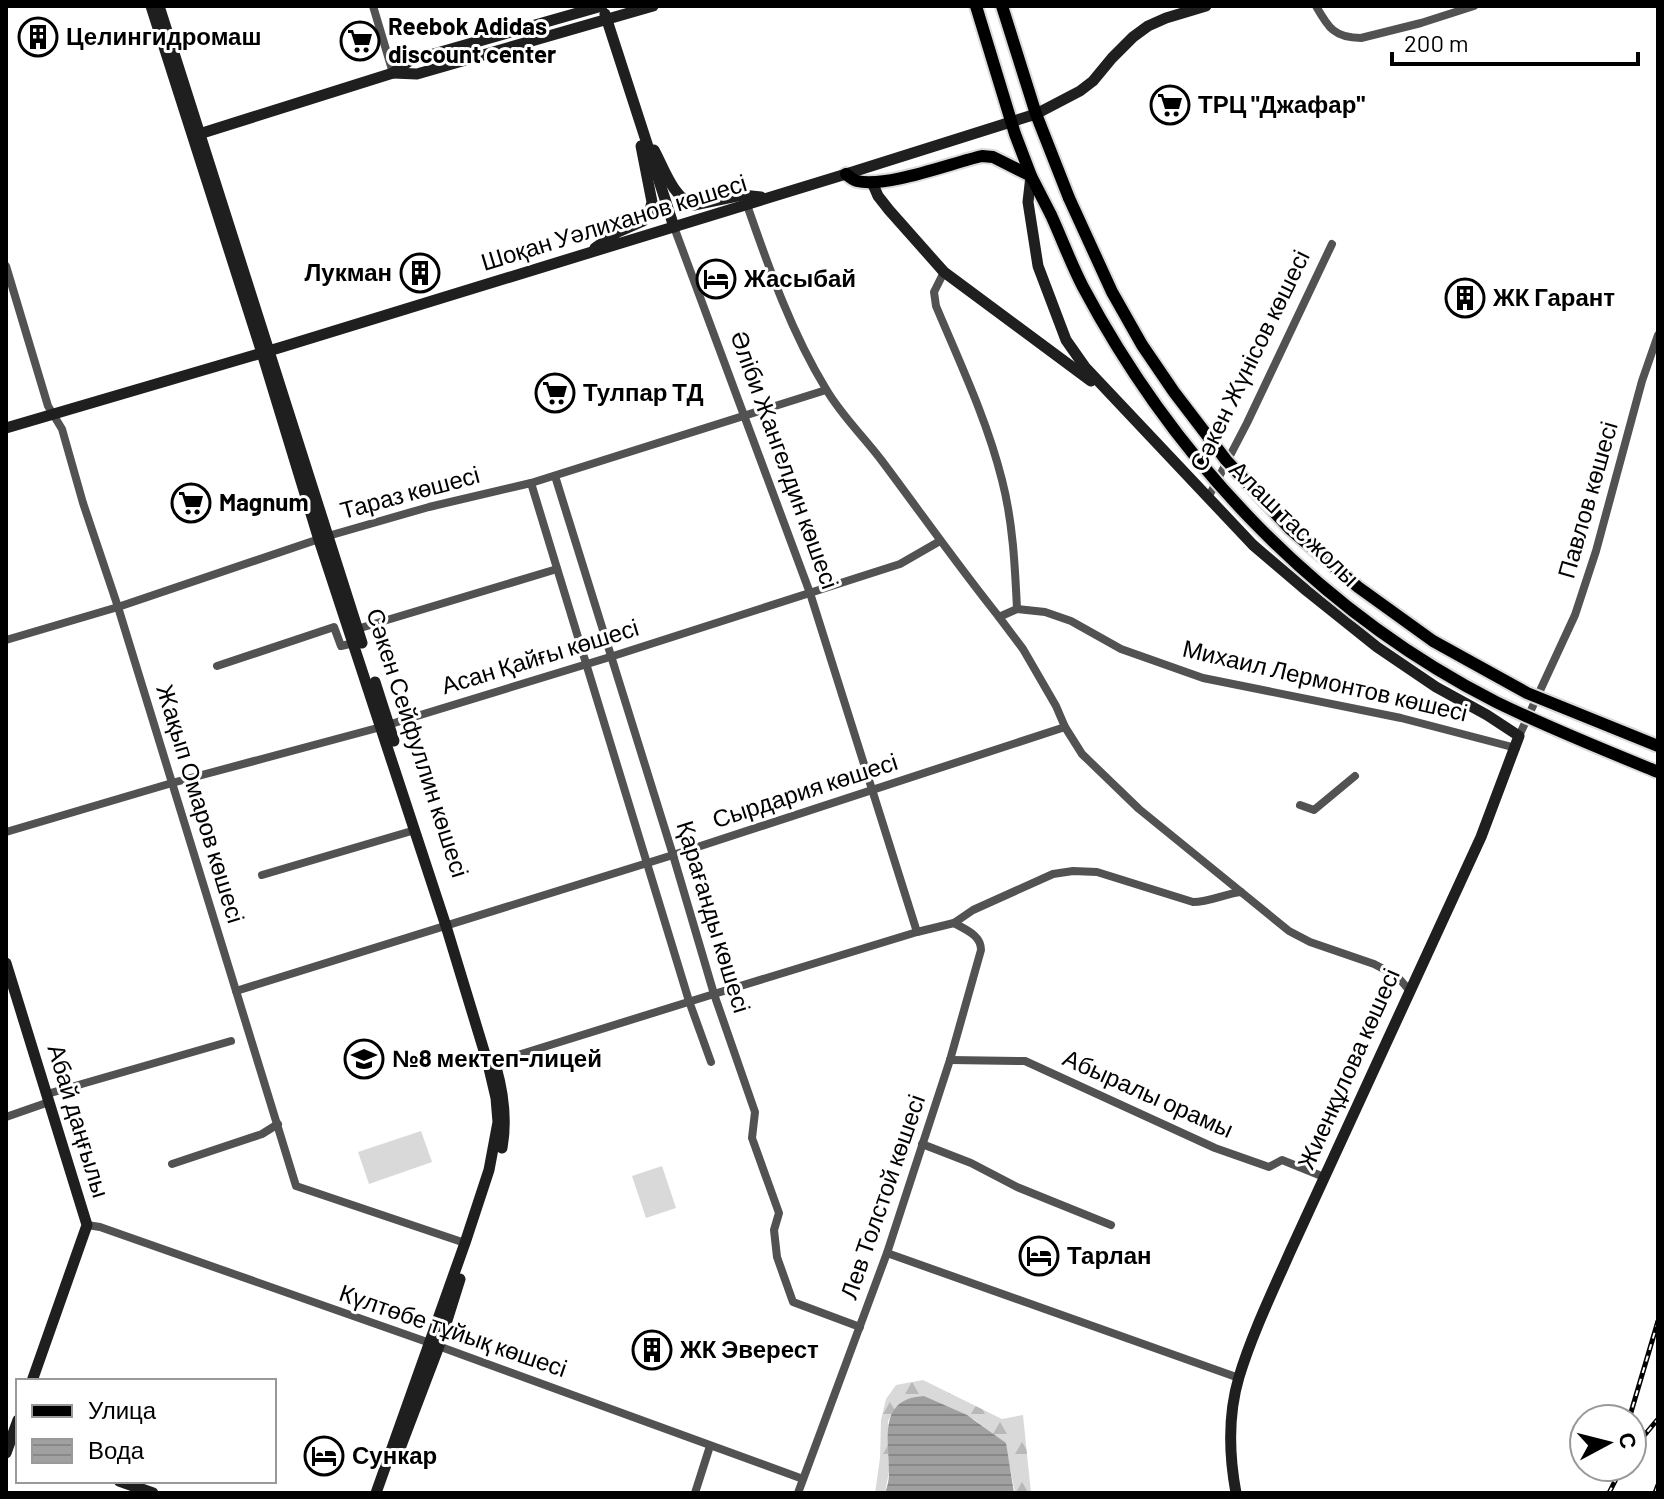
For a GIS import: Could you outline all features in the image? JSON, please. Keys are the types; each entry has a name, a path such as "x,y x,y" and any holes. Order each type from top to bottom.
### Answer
{"main road":[{"name":"Алаш тас жолы","path":"976,6 1031,176 1082,285 1155,404 1251,521 1315,581 1386,636 1456,679 1524,715 1658,772"},
{"name":"Алаш тас жолы","path":"1002,6 1036,114 1069,198 1112,292 1142,345 1226,460 1290,529 1358,587 1433,641 1527,693 1658,746"},
{"path":"846,174 855,180 872,182 915,175 982,156 993,157 1031,176"}],"street":[{"name":"Сәкен Сейфуллин көшесі","path":"151,6 197,135"},
{"name":"Сәкен Сейфуллин көшесі","path":"159,6 354,643 385,726 502,1087 505,1109 503,1143 495,1173 383,1493"},
{"path":"373,6 393,73"},
{"path":"197,135 393,73 409,61 602,6"},
{"name":"Әліби Жангелдин көшесі","path":"602,6 674,227 810,593 917,932"},
{"path":"393,73 417,74 653,6"},
{"name":"Шоқан Уәлиханов көшесі","path":"6,428 267,353 1036,114 1093,81 1133,37 1148,26 1206,6"},
{"path":"1316,6 1333,31 1351,38 1421,23 1474,6"},
{"path":"638,121 674,187 687,203 694,205 742,195 770,197"},
{"path":"585,254 618,232 643,221 649,214 652,202 638,121"},
{"path":"1031,176 1028,202 1038,266 1066,340 1085,367 1253,545 1377,647 1436,687 1487,715 1517,742"},
{"path":"872,182 889,210 944,272 1111,396"},
{"path":"747,205 775,284 826,390 1023,649 1082,754 1139,809 1289,931 1310,942 1374,964 1397,976 1409,990"},
{"name":"Сәкен Жүнісов көшесі","path":"1208,498 1332,244"},
{"name":"Жақып Омаров көшесі","path":"6,266 48,406 62,429 296,1186 465,1243"},
{"path":"944,272 934,292 936,306 980,413 1002,480 1008,513 1017,609 999,617"},
{"name":"Павлов көшесі","path":"1548,673 1584,589 1642,381 1658,335"},
{"name":"Тараз көшесі","path":"6,640 118,607 323,538 429,507 555,476 826,390"},
{"name":"Қарағанды көшесі","path":"555,476 714,994 755,1112 752,1138 779,1213 774,1230 777,1257 793,1302 860,1327"},
{"name":"Қарағанды көшесі","path":"531,483 646,863 711,1062"},
{"name":"Сәкен Сейфуллин көшесі","path":"323,538 357,629 415,830 449,925"},
{"name":"Асан Қайғы көшесі","path":"6,832 172,783 385,726 610,657 900,564 940,541"},
{"path":"357,629 557,569"},
{"name":"Михаил Лермонтов көшесі","path":"1017,609 1045,612 1071,621 1121,649 1203,678 1517,742"},
{"path":"217,666 334,627 341,646 354,643"},
{"name":"Жиенқұлова көшесі","path":"1236,1493 1231,1467 1233,1409 1239,1378 1263,1313 1481,837 1517,742 1548,673"},
{"name":"Сырдария көшесі","path":"236,991 673,855 1065,727"},
{"path":"1300,805 1314,810 1355,776"},
{"name":"Сәкен Сейфуллин көшесі","path":"262,875 415,830"},
{"path":"492,1063 954,923 973,910 1053,874 1085,870 1111,875 1193,902 1241,892"},
{"name":"Лев Толстой көшесі","path":"798,1493 887,1253 950,1060 981,950 977,937 954,923"},
{"name":"Абай даңғылы","path":"6,963 87,1225 33,1379"},
{"path":"6,1117 48,1098 231,1041"},
{"name":"Абыралы орамы","path":"950,1060 1025,1061 1215,1148 1269,1167 1282,1160 1324,1177"},
{"name":"Сәкен Сейфуллин көшесі","path":"376,1493 434,1345 489,1170 497,1132 492,1063"},
{"path":"172,1164 262,1134 278,1124"},
{"path":"922,1144 1111,1225"},
{"name":"Күлтөбе тұйық көшесі","path":"87,1225 434,1345 803,1479"},
{"path":"887,1253 1239,1378"},
{"path":"695,1493 710,1446"},
{"path":"125,1483 153,1493"}],"green space":[{"path":"421,1131 432,1162 369,1184 358,1152"},
{"path":"662,1166 676,1208 646,1218 632,1176"},
{"path":"923,1380 1002,1419 1023,1415 1031,1493 1015,1493 1005,1443 975,1420 924,1396 896,1407 888,1421 889,1472 885,1492 875,1493 881,1420 886,1399 896,1385"}],"water":[{"path":"924,1396 967,1415 1006,1443 1014,1493 885,1493 889,1477 888,1436 892,1413 909,1399"}],"railway":[{"path":"1634,1403 1658,1321"},
{"path":"1648,1431 1658,1419"},
{"path":"1609,1493 1614,1483"},
{"path":"1655,1493 1658,1485"}],"place":[{"name":"Целингидромаш","path":"38,37"},
{"name":"Reebok Adidas discount center","path":"360,41"},
{"name":"ТРЦ \"Джафар\"","path":"1170,105"},
{"name":"Лукман","path":"420,273"},
{"name":"Жасыбай","path":"716,279"},
{"name":"ЖК Гарант","path":"1465,298"},
{"name":"Тулпар ТД","path":"555,393"},
{"name":"Magnum","path":"191,503"},
{"name":"№8 мектеп-лицей","path":"364,1059"},
{"name":"Тарлан","path":"1039,1256"},
{"name":"ЖК Эверест","path":"652,1350"},
{"name":"Сункар","path":"324,1456"}]}
